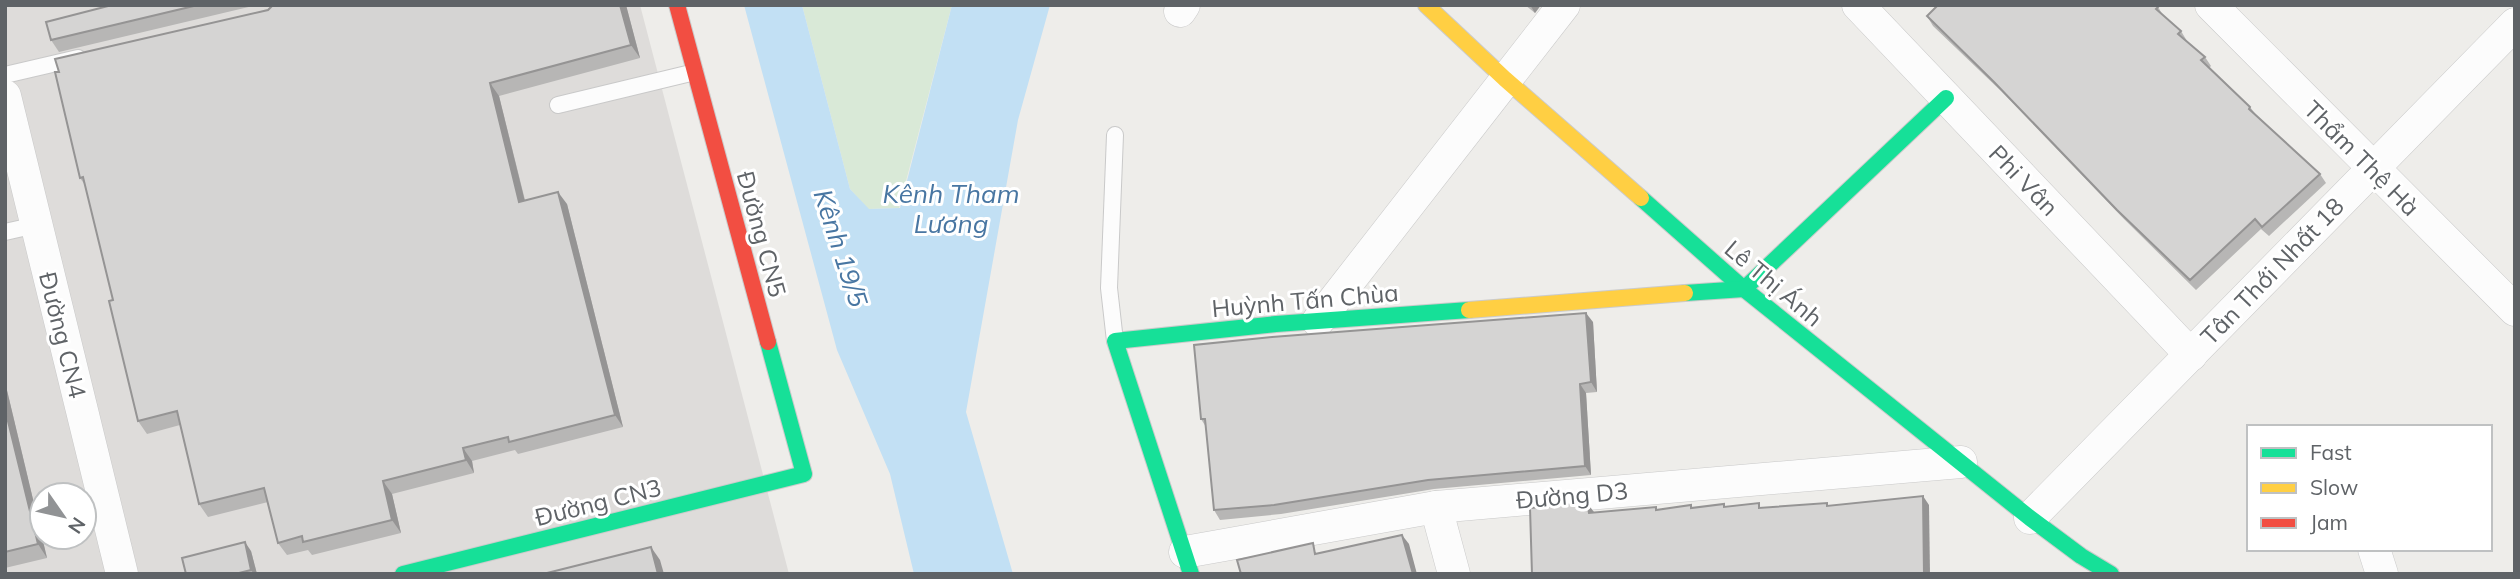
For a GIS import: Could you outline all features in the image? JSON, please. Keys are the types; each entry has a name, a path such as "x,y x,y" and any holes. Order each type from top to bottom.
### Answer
{"street":[{"name":"Đường CN5","path":"677,5 804,474"},
{"name":"Lê Thị Ánh","path":"1426,5 1505,79 1744,289 2030,518 2077,565 2111,574"},
{"path":"1318,321 1564,5"},
{"name":"Phi Vân","path":"1858,5 2190,355"},
{"name":"Thẩm Thệ Hà","path":"2211,5 2515,310"},
{"name":"Tân Thới Nhất 18","path":"2030,518 2515,24"},
{"name":"Đường CN4","path":"5,96 122,574"},
{"path":"1744,289 1946,98"},
{"name":"Huỳnh Tấn Chùa","path":"1115,341 1318,321 1744,289"},
{"path":"1115,341 1188,563"},
{"name":"Đường D3","path":"1188,563 1436,507 1961,462"},
{"name":"Đường CN3","path":"403,574 804,474"},
{"path":"1436,507 1454,574"},
{"path":"2375,551 2382,574"}],"lane":[{"path":"5,75 99,53"},
{"path":"558,105 695,72"},
{"path":"1115,135 1109,288 1115,341"},
{"path":"5,232 37,225"}],"shaded area":[{"path":"5,5 640,5 789,574 5,574"}],"green space":[{"path":"802,5 952,5 899,208 868,209 850,189"}],"water":[{"name":"Kênh Tham Lương","path":"744,5 802,5 850,189 869,209 900,208 952,5 1050,5 1018,120 966,412 1013,574 914,574 890,474 837,350"}],"building":[{"path":"112,5 198,5 51,40 46,22"},
{"path":"273,5 620,5 631,45 490,83 519,202 558,192 615,415 509,442 508,437 463,448 466,460 383,481 392,520 303,542 302,536 278,543 264,488 199,504 177,411 138,421 109,301 113,300 55,72 59,72 55,59 268,10"},
{"path":"1938,5 2155,5 2158,7 2156,9 2181,31 2178,34 2205,57 2201,60 2250,107 2249,109 2320,174 2262,227 2255,219 2190,280 2117,210 1927,16"},
{"path":"1586,313 1591,382 1580,384 1585,466 1428,480 1274,505 1214,510 1194,345"},
{"path":"5,409 28,503 28,546 5,552"},
{"path":"1923,496 1924,574 1532,574 1530,508 1587,503 1589,513 1724,504 1724,507 1759,503 1759,508 1827,503 1827,506"},
{"path":"1402,535 1413,574 1241,574 1237,560 1313,543 1315,554"},
{"path":"245,542 251,570 235,574 186,574 182,558"},
{"path":"651,547 658,574 543,574"}],"traffic: fast":[{"path":"1685,293 1744,289 1946,98"},
{"path":"1641,198 1744,289 2030,518 2081,556 2111,574"},
{"path":"1191,574 1115,341 1276,324 1469,310"},
{"path":"403,574 804,474 768,342"}],"traffic: slow":[{"path":"1426,5 1505,79 1641,198"},
{"path":"1469,310 1685,293"}],"traffic: jam":[{"path":"677,5 768,342"}],"water label":[{"name":"Kênh 19/5","path":"841,248"}]}
